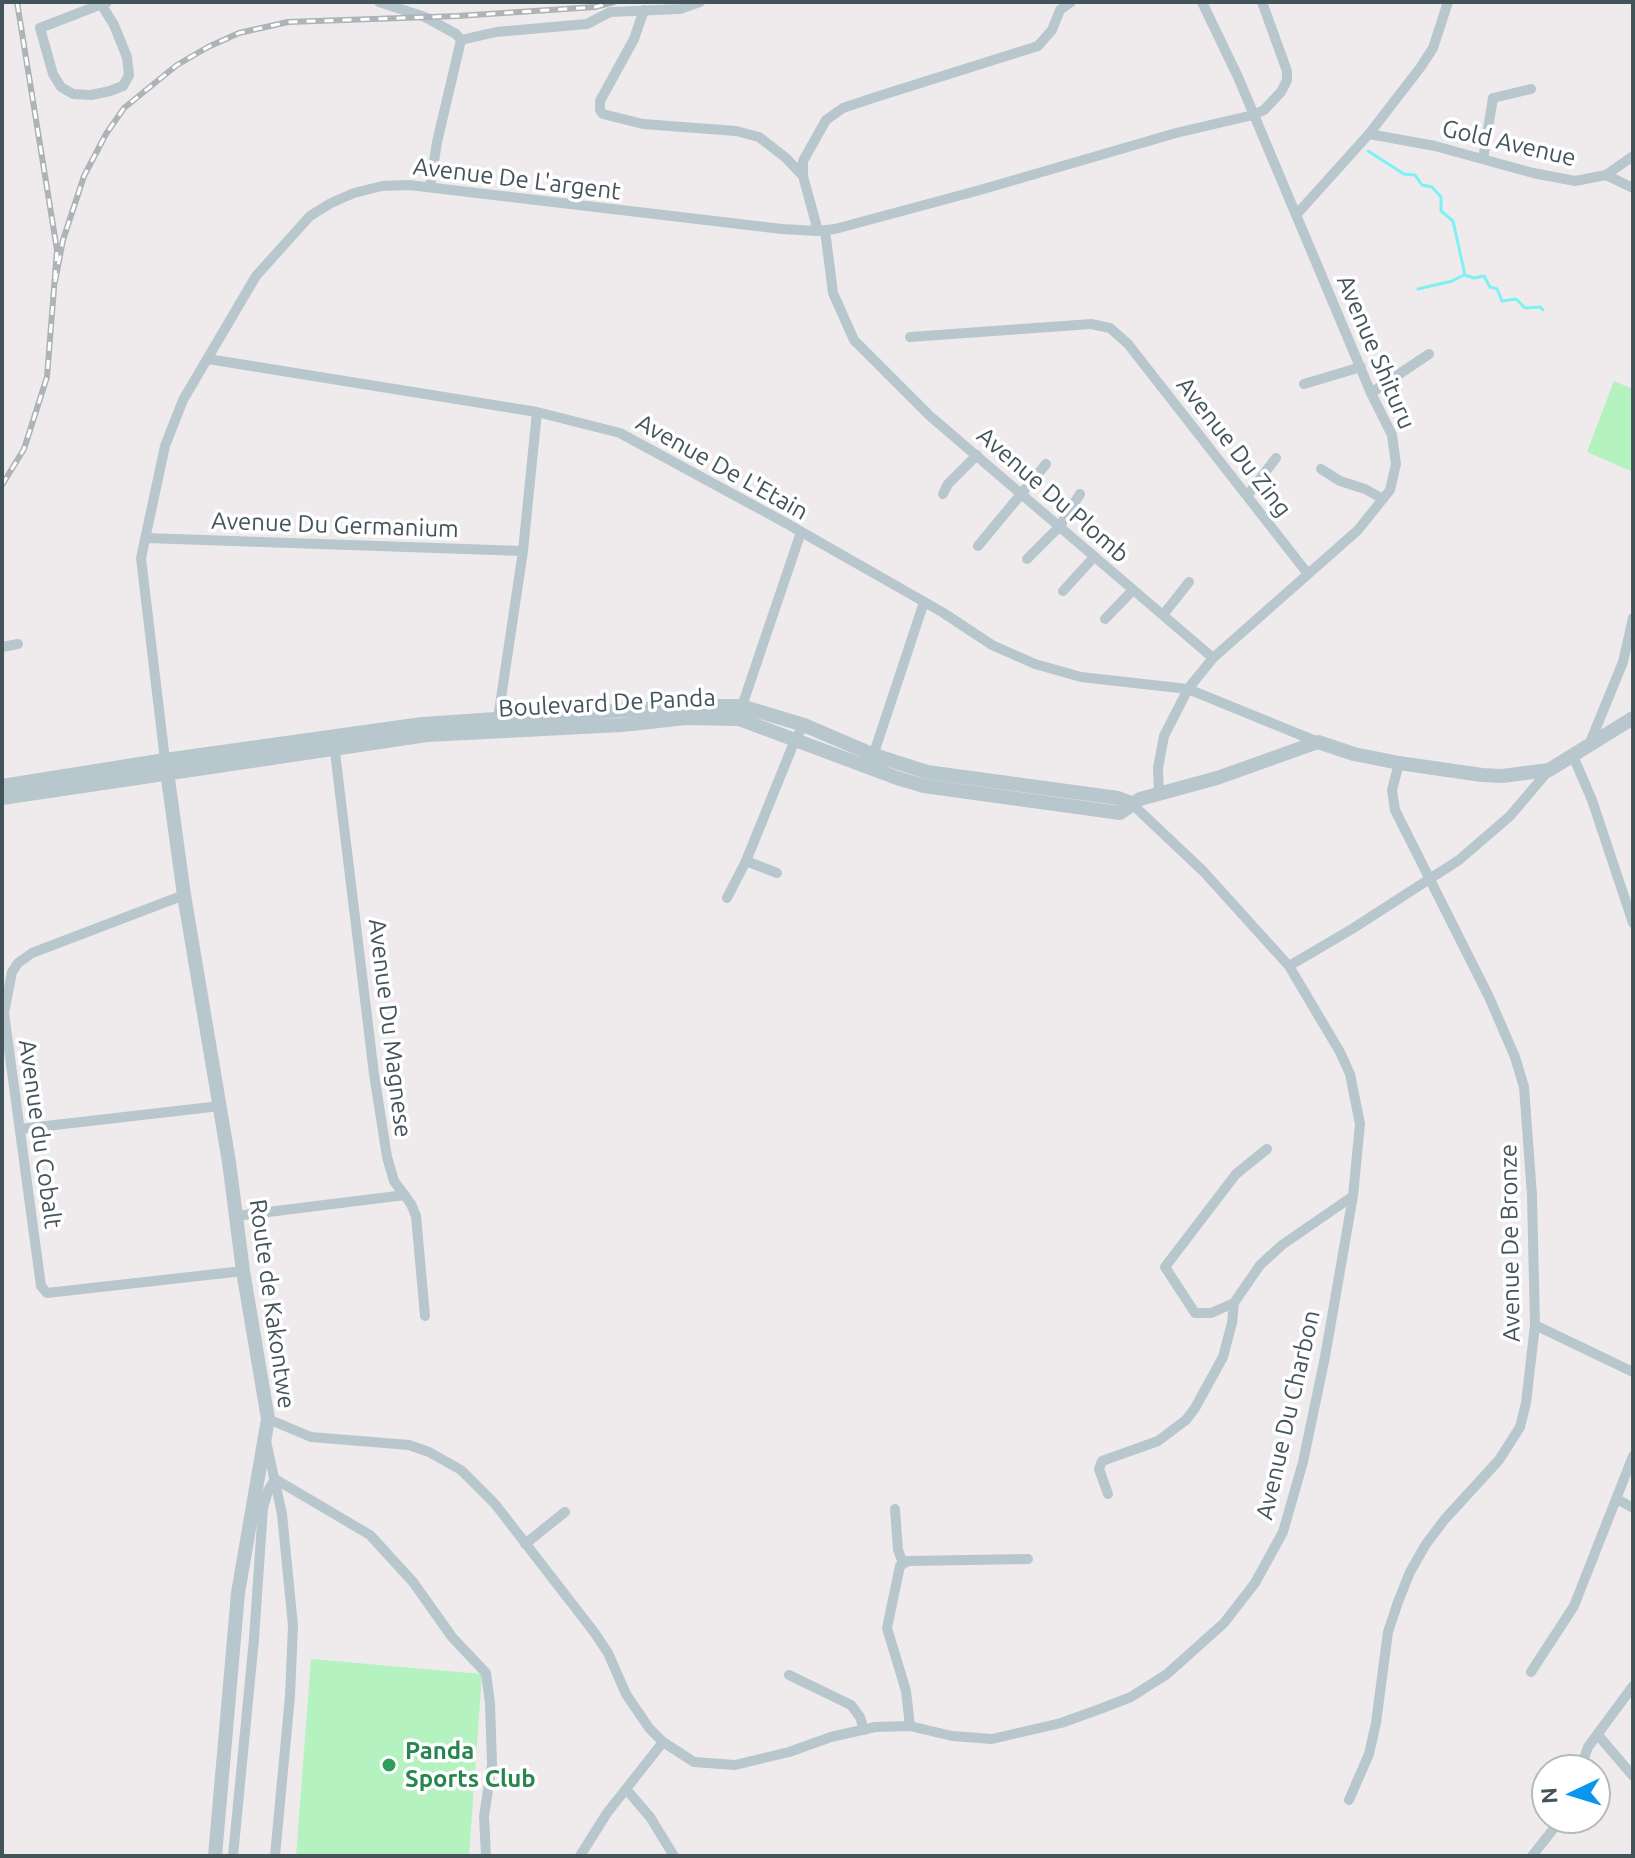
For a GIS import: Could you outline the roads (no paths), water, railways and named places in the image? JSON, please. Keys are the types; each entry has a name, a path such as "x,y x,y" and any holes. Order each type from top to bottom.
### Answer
{"street":[{"path":"379,2 425,17 461,40"},
{"path":"461,40 496,32 587,24 610,12 680,9 700,2"},
{"path":"803,176 803,161 817,135 826,120 843,108 1038,46 1052,30 1060,10 1071,2"},
{"name":"Avenue Shituru","path":"1159,794 1158,768 1164,736 1188,689 1213,658 1350,538 1383,499 1395,478 1392,435 1202,2"},
{"path":"1253,115 1275,100 1287,80 1283,58 1262,2"},
{"path":"1296,215 1369,134 1433,48 1448,2"},
{"path":"104,3 127,57 129,75 123,86 110,91 91,95 73,94 61,87 53,74 40,28 104,3"},
{"path":"644,10 634,39 600,101 603,114 643,124 736,131 759,137 803,176"},
{"path":"430,187 437,142 461,40"},
{"path":"1483,159 1493,98 1531,89"},
{"name":"Avenue De L'argent","path":"166,766 141,574 141,558 165,446 183,400 256,276 310,216 331,203 382,186 430,187 690,220 821,231 892,215 1176,133 1253,115"},
{"name":"Gold Avenue","path":"1369,134 1435,146 1533,173 1575,181 1606,175 1633,156"},
{"path":"1606,175 1633,188"},
{"name":"Avenue Du Plomb","path":"803,176 821,231 833,293 848,331 870,357 930,416 1213,658"},
{"name":"Avenue Du Zing","path":"910,337 1091,324 1110,328 1128,344 1308,574"},
{"path":"1371,393 1429,354"},
{"name":"Avenue De L'Etain","path":"208,359 537,412 620,433 924,602 992,645 1035,664 1081,677 1188,689 1318,742"},
{"path":"1304,384 1361,367"},
{"path":"497,725 523,551 537,412"},
{"path":"943,494 948,484 977,455"},
{"path":"1247,496 1276,458"},
{"path":"978,546 1046,464"},
{"path":"1321,469 1340,481 1383,499"},
{"path":"1027,559 1059,527 1080,494"},
{"path":"740,712 801,532"},
{"name":"Avenue Du Germanium","path":"146,538 523,551"},
{"path":"1063,591 1094,557"},
{"path":"1163,615 1189,582"},
{"path":"1105,619 1132,591"},
{"path":"871,762 924,602"},
{"path":"1588,747 1623,662 1633,618"},
{"path":"2,647 18,644"},
{"name":"Boulevard De Panda","path":"740,712 795,740 871,762"},
{"name":"Boulevard De Panda","path":"166,766 497,725 622,725 740,712 804,725 871,762 924,786 1067,799 1120,813 1131,803 1217,778 1318,742"},
{"path":"1289,966 1431,880 1510,816 1549,770 1633,718"},
{"path":"727,898 804,725"},
{"path":"1318,742 1354,754 1482,775 1502,776 1549,770"},
{"name":"Avenue Du Magnese","path":"334,744 387,1157 394,1181 416,1216 425,1316"},
{"path":"1573,756 1592,800 1633,923"},
{"name":"Avenue De Bronze","path":"1349,1800 1369,1754 1388,1632 1398,1602 1426,1544 1499,1460 1520,1427 1528,1391 1535,1325 1532,1195 1524,1087 1515,1057 1489,997 1399,821 1392,801 1392,790 1399,763"},
{"path":"2,786 166,766"},
{"path":"2,798 166,766"},
{"name":"Route de Kakontwe","path":"166,766 268,1419 238,1593 215,1856"},
{"name":"Avenue Du Charbon","path":"268,1419 311,1437 409,1445 453,1465 478,1485 594,1632 608,1653 638,1714 663,1742 694,1762 735,1765 864,1730 910,1726 952,1736 992,1739 1061,1723 1131,1697 1178,1664 1224,1623 1270,1559 1283,1532 1293,1502 1317,1396 1353,1196 1360,1124 1350,1074 1289,966 1203,871 1131,803"},
{"path":"746,861 777,873"},
{"name":"Avenue du Cobalt","path":"184,895 32,953 12,972 4,1013 41,1286 47,1293 243,1271"},
{"path":"20,1129 220,1106"},
{"path":"1234,1303 1211,1313 1195,1313 1165,1267 1236,1174 1267,1149"},
{"path":"236,1216 405,1195"},
{"path":"1108,1494 1100,1473 1102,1461 1158,1441 1186,1420 1195,1408 1223,1357 1234,1303 1260,1265 1282,1245 1353,1196"},
{"path":"1535,1325 1633,1372"},
{"path":"266,1439 288,1562 293,1626 290,1696 275,1856"},
{"path":"1531,1672 1568,1618 1633,1456"},
{"path":"233,1856 263,1508 275,1479"},
{"path":"275,1479 370,1535 413,1582 465,1653 486,1673 492,1764 484,1816 486,1856"},
{"path":"1617,1499 1633,1508"},
{"path":"895,1509 898,1550 903,1563 898,1573 887,1628 906,1691 910,1726"},
{"path":"525,1544 565,1512"},
{"path":"903,1563 1028,1559"},
{"path":"789,1675 851,1705 860,1717 864,1730"},
{"path":"1586,1754 1633,1686"},
{"path":"1598,1735 1633,1776"},
{"path":"580,1856 663,1742"},
{"path":"626,1789 650,1817 674,1856"},
{"path":"1532,1856 1549,1834"}],"waterway":[{"path":"1368,151 1404,174 1415,175 1422,185 1432,187 1441,197 1441,211 1453,221 1465,275 1474,278 1484,276 1490,287 1497,289 1502,301 1516,299 1525,308 1540,307 1543,310"},
{"path":"1418,289 1464,275"}],"railway":[{"path":"2,485 24,449 47,377 57,250 17,2"},
{"path":"55,282 63,240 84,176 106,134 124,108 177,65 208,47 239,33 288,22 458,16 595,7 614,2"}],"place":[{"name":"Panda Sports Club","path":"389,1765"}]}
